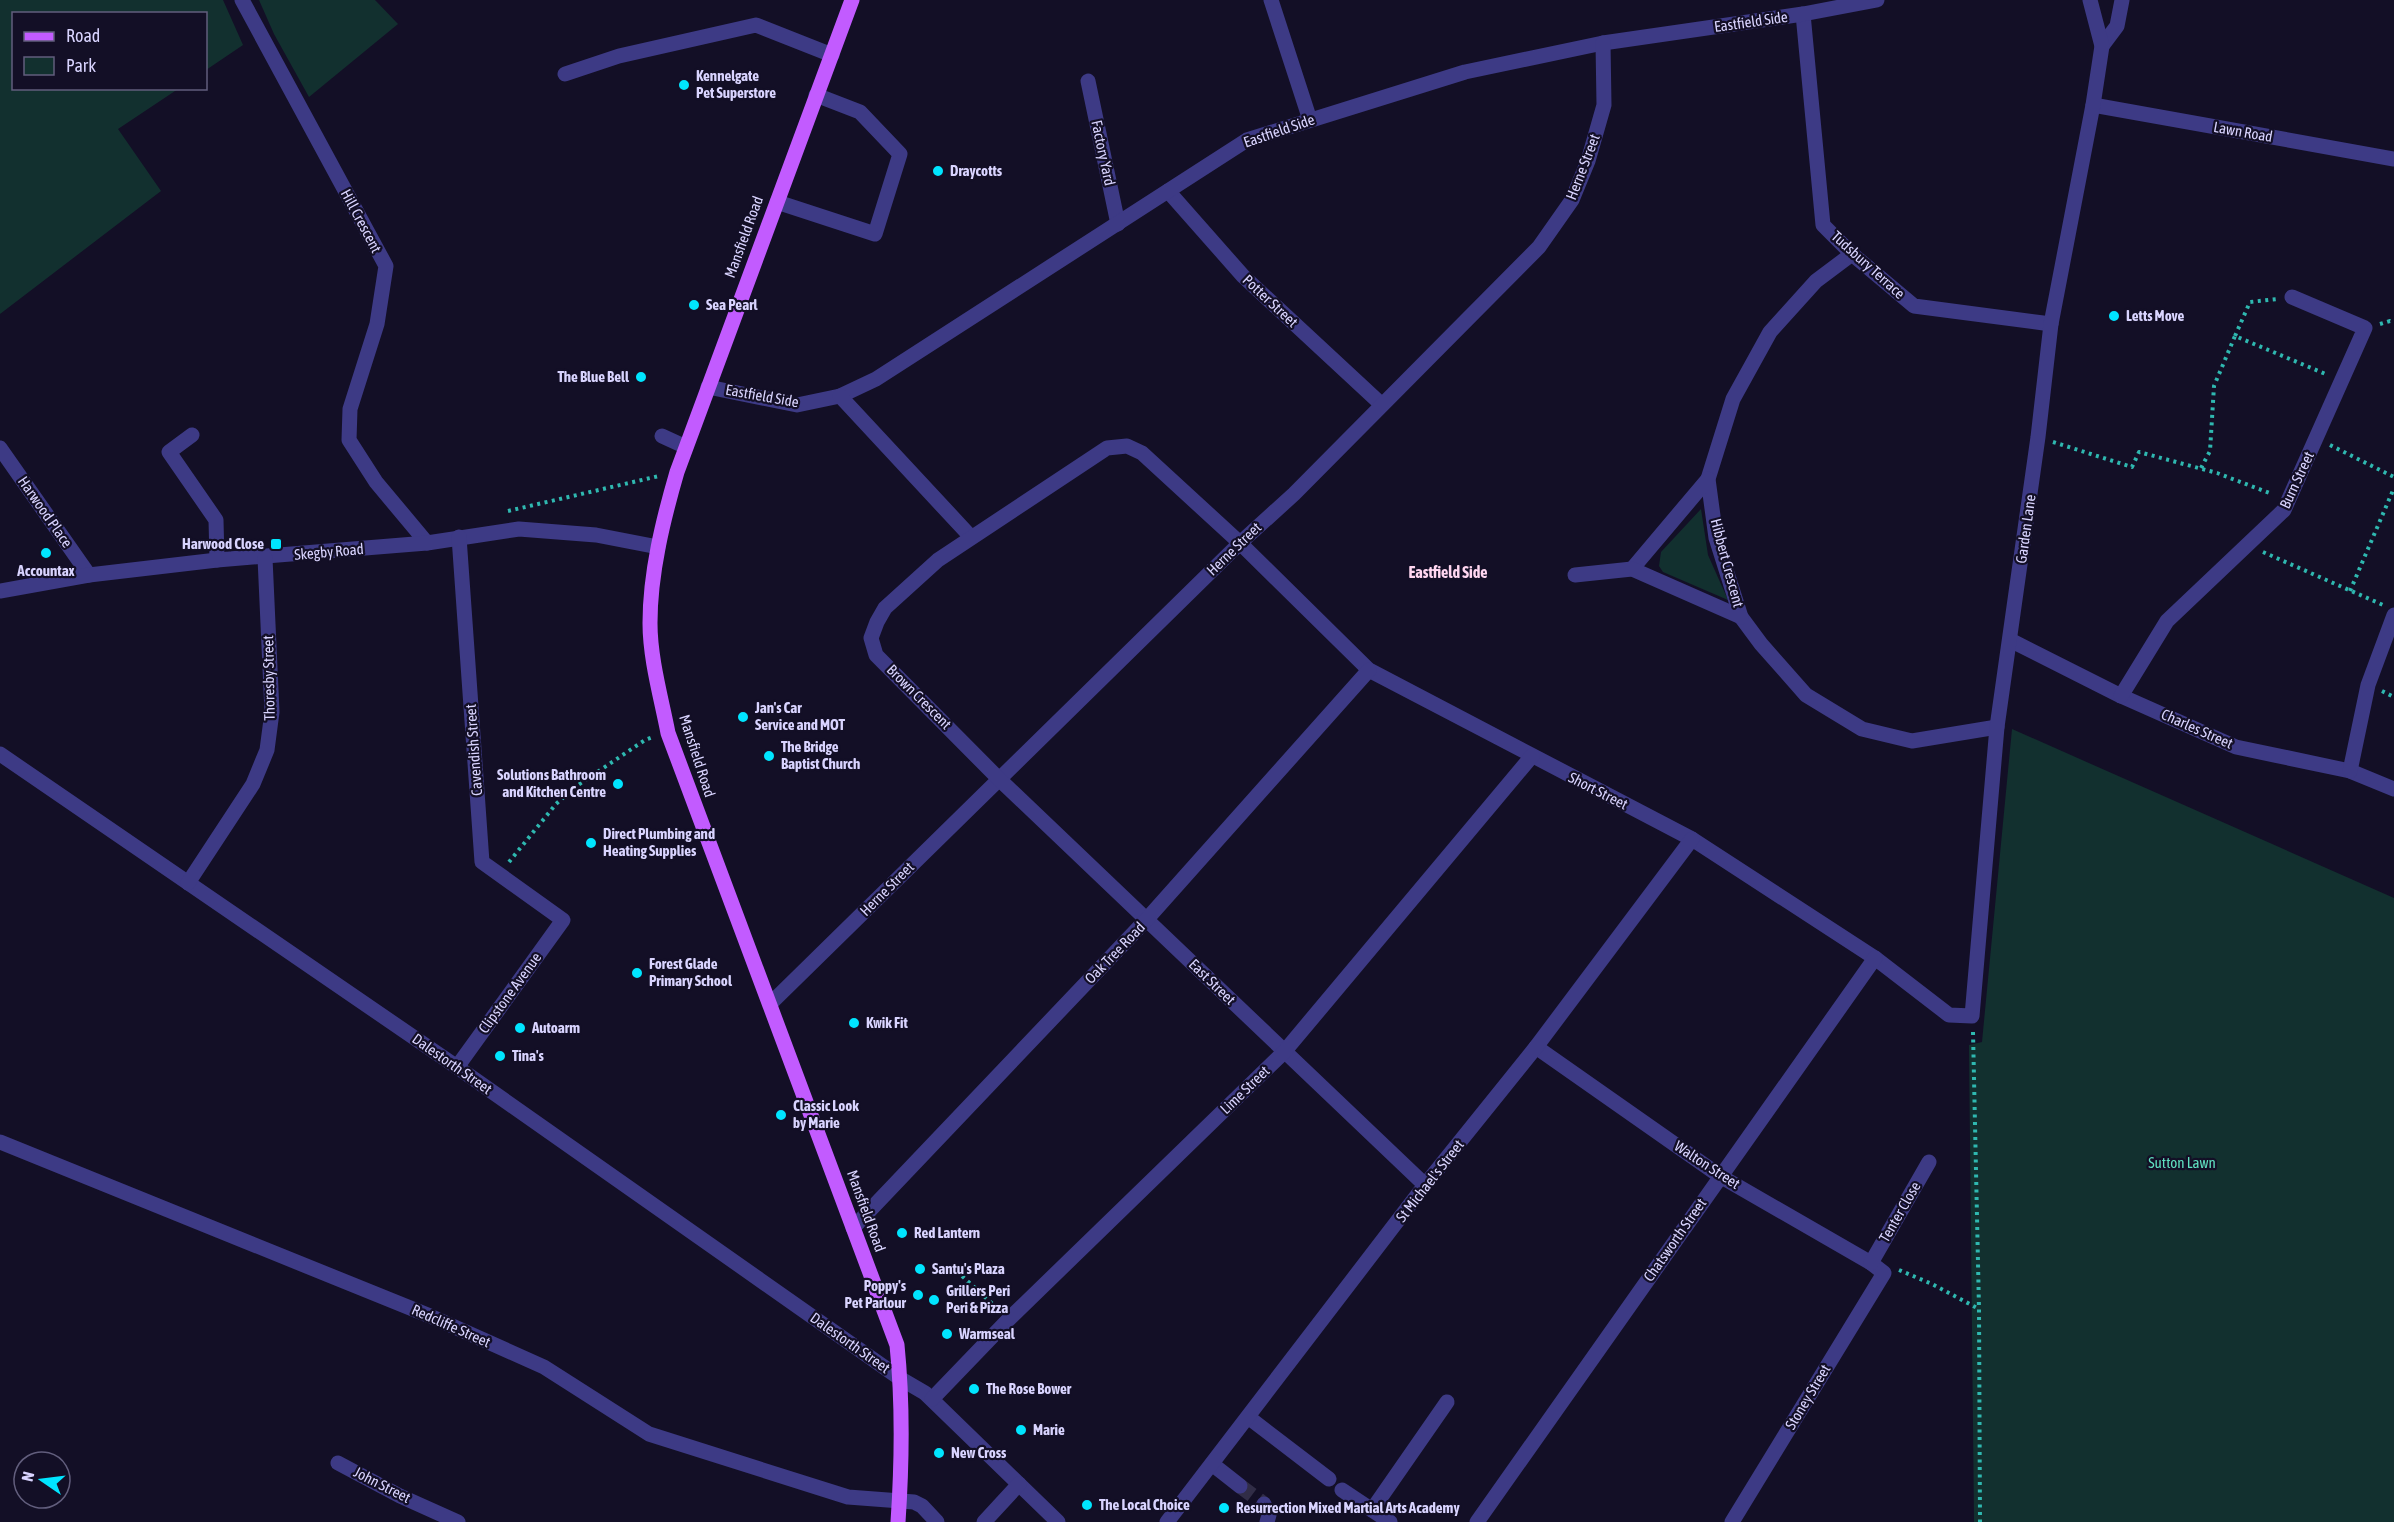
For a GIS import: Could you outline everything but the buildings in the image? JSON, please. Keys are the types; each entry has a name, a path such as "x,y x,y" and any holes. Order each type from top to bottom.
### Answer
{"main road":[{"name":"Mansfield Road","path":"852,0 677,472 658,547 650,623 657,678 668,733 897,1345 901,1379 898,1522"}],"street":[{"name":"Hill Crescent","path":"242,0 386,267 377,324 350,409 349,440 376,482 427,543"},
{"path":"1270,0 1310,120"},
{"name":"Eastfield Side","path":"708,387 797,405 840,396 876,379 1247,140 1465,72 1603,43 1803,14 1877,0"},
{"name":"Garden Lane","path":"1972,1016 1997,727 2038,437 2051,324 2102,46 2090,0"},
{"name":"Garden Lane","path":"2102,46 2117,26 2122,0"},
{"name":"Tudsbury Terrace","path":"1803,14 1823,225 1852,254 1914,306 2051,324"},
{"path":"566,74 619,56 756,25 832,55"},
{"name":"Herne Street","path":"770,1004 999,778 1293,494 1539,247 1572,200 1588,161 1604,105 1603,43"},
{"name":"Factory Yard","path":"1088,81 1118,224"},
{"path":"777,202 874,234 900,154 860,112 816,95"},
{"name":"Lawn Road","path":"2093,105 2394,159"},
{"name":"Potter Street","path":"1168,191 1243,276 1381,404"},
{"name":"Hibbert Crescent","path":"1852,254 1816,281 1770,332 1733,399 1708,479 1716,537 1741,617 1761,644 1806,695 1862,729 1912,741 1997,727"},
{"name":"Burn Street","path":"2121,696 2167,621 2284,510 2365,328 2292,297"},
{"path":"840,396 971,537"},
{"path":"192,435 169,452 216,520 217,560"},
{"path":"662,436 686,447"},
{"name":"Brown Crescent","path":"999,778 876,655 871,638 885,608 938,560 1107,448 1127,446 1142,453 1240,543"},
{"name":"Harwood Place","path":"0,448 89,575"},
{"path":"1632,569 1708,479"},
{"name":"Skegby Road","path":"0,591 89,575 217,560 266,558 427,543 519,529 596,535 658,547"},
{"name":"Cavendish Street","path":"459,537 482,862 563,920"},
{"name":"Short Street","path":"1240,543 1369,670 1692,839 1875,958 1949,1015 1972,1016"},
{"name":"Thoresby Street","path":"188,883 254,784 267,750 272,712 266,558"},
{"path":"1575,575 1632,569 1741,617"},
{"path":"2350,771 2368,685 2394,615"},
{"name":"Charles Street","path":"2010,640 2121,696 2236,747 2350,771 2394,789"},
{"name":"Oak Tree Road","path":"854,1228 1147,919 1369,670"},
{"name":"Dalestorth Street","path":"0,754 457,1067 932,1399 1058,1522"},
{"name":"Lime Street","path":"932,1399 1009,1319 1284,1052 1532,756"},
{"name":"East Street","path":"999,778 1425,1185"},
{"name":"St Michael's Street","path":"1167,1522 1425,1185 1536,1047 1692,839"},
{"name":"Clipstone Avenue","path":"457,1067 563,920"},
{"name":"Chatsworth Street","path":"1476,1522 1875,958"},
{"name":"Walton Street","path":"1536,1047 1720,1176 1871,1263 1884,1273"},
{"name":"Redcliffe Street","path":"0,1142 461,1330 544,1367 649,1434 848,1497 899,1500 922,1506 937,1522"},
{"name":"Tenter Close","path":"1871,1263 1929,1162"},
{"name":"Stoney Street","path":"1732,1522 1884,1273"},
{"path":"1372,1510 1447,1402"},
{"path":"1248,1417 1329,1479"},
{"name":"John Street","path":"339,1463 400,1496 458,1522"},
{"path":"1212,1464 1240,1486"},
{"path":"984,1522 1019,1484"},
{"path":"1342,1490 1390,1522"},
{"path":"1263,1503 1269,1515 1267,1522"}],"path":[{"path":"2201,468 2210,451 2214,386 2250,302 2292,297"},
{"path":"2235,336 2341,381"},
{"path":"2038,437 2132,467 2139,452 2201,468 2289,500"},
{"path":"2316,438 2394,477"},
{"path":"504,512 677,472"},
{"path":"2350,591 2394,488"},
{"path":"2249,545 2394,610"},
{"path":"499,874 556,804 575,787 645,740 668,733"},
{"path":"1972,1016 1979,1309 1980,1522"},
{"path":"951,1266 1009,1319"},
{"path":"1884,1273 1899,1270 1932,1284 1979,1309"}],"green space":[{"path":"0,0 223,0 243,45 207,69 207,12 12,12 12,90 176,90 118,129 161,191 0,314"},
{"path":"259,0 375,0 398,24 309,97 274,34"},
{"path":"1701,509 1708,555 1728,600 1663,572 1659,566 1661,552"},
{"name":"Sutton Lawn","path":"2012,729 2394,898 2394,1522 1974,1522 1969,1045 1982,1042"}],"tunnel":[{"path":"1240,1486 1264,1504"}],"place":[{"name":"Kennelgate Pet Superstore","path":"684,85"},
{"name":"Draycotts","path":"938,171"},
{"name":"Sea Pearl","path":"694,305"},
{"name":"Letts Move","path":"2114,316"},
{"name":"The Blue Bell","path":"641,377"},
{"name":"Harwood Close","path":"276,544"},
{"name":"Accountax","path":"46,553"},
{"name":"Jan's Car Service and MOT","path":"743,717"},
{"name":"The Bridge Baptist Church","path":"769,756"},
{"name":"Solutions Bathroom and Kitchen Centre","path":"618,784"},
{"name":"Direct Plumbing and Heating Supplies","path":"591,843"},
{"name":"Forest Glade Primary School","path":"637,973"},
{"name":"Kwik Fit","path":"854,1023"},
{"name":"Autoarm","path":"520,1028"},
{"name":"Tina's","path":"500,1056"},
{"name":"Classic Look by Marie","path":"781,1115"},
{"name":"Red Lantern","path":"902,1233"},
{"name":"Santu's Plaza","path":"920,1269"},
{"name":"Poppy's Pet Parlour","path":"918,1295"},
{"name":"Grillers Peri Peri & Pizza","path":"934,1300"},
{"name":"Warmseal","path":"947,1334"},
{"name":"The Rose Bower","path":"974,1389"},
{"name":"Marie","path":"1021,1430"},
{"name":"New Cross","path":"939,1453"},
{"name":"The Local Choice","path":"1087,1505"},
{"name":"Resurrection Mixed Martial Arts Academy","path":"1224,1508"}],"district":[{"name":"Eastfield Side","path":"1448,572"}]}
